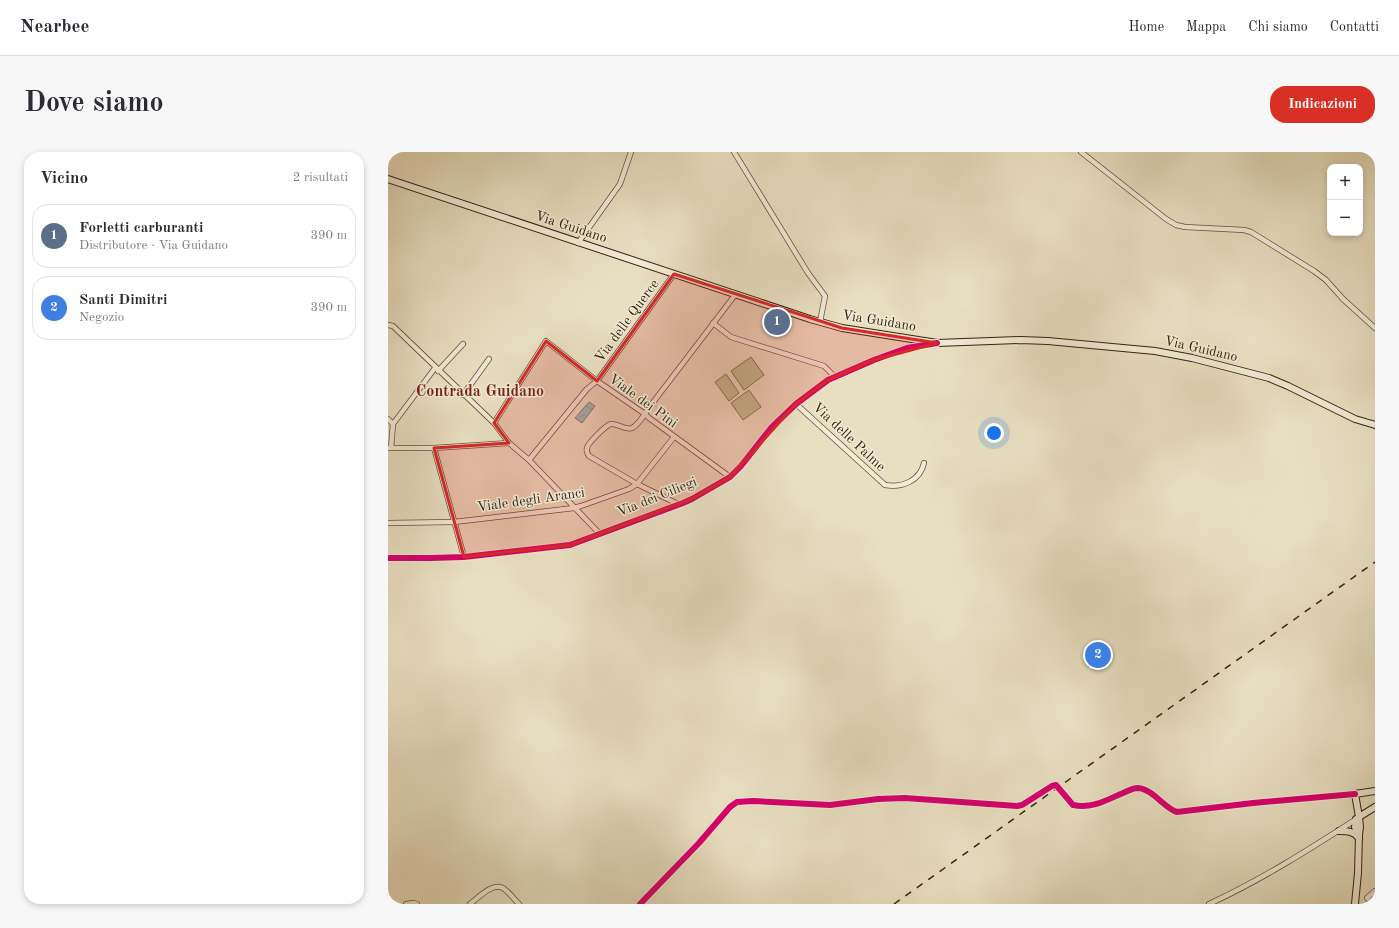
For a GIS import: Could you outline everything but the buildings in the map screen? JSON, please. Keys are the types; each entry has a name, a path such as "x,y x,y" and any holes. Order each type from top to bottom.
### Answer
{"main road":[{"name":"Via Guidano","path":"388,179 842,328 937,343 1020,340 1048,341 1155,351 1192,358 1269,378 1355,419 1375,424"},
{"path":"1355,904 1359,837 1356,827 1358,818 1355,794 1375,791"},
{"path":"1358,818 1375,806"},
{"path":"1339,831 1351,831 1359,837"}],"street":[{"path":"578,242 620,184 631,152"},
{"path":"734,152 808,273 825,296 820,322"},
{"path":"1081,152 1160,215 1176,225 1199,228 1244,230 1251,232 1326,280 1343,299 1375,328"},
{"name":"Via delle Querce","path":"529,460 587,389 597,381 674,274"},
{"path":"678,504 637,484 589,456 586,452 589,444 606,426 611,424 632,428 645,414 735,294"},
{"path":"713,323 731,337 824,366 834,377"},
{"path":"388,325 393,326 494,424 509,442 529,460 574,508 600,533"},
{"name":"Viale dei Pini","path":"494,424 546,342 597,381 645,414 674,437 730,477"},
{"name":"Via dei Ciliegi","path":"388,558 464,557 570,544 692,499 730,477 741,466 771,428 796,404 828,380 874,360 907,348 937,343"},
{"path":"464,344 437,369 393,424 390,448 434,448 509,442"},
{"path":"463,394 489,359"},
{"name":"Via delle Palme","path":"796,404 885,485 900,485 908,483 920,473 924,463"},
{"path":"388,419 393,424"},
{"name":"Viale degli Aranci","path":"388,523 454,522 574,508 629,489 637,484 674,437"},
{"path":"434,448 464,557"},
{"path":"640,904 699,843 730,807 737,802 753,801 830,805 878,799 905,798 1017,806 1056,785 1069,802 1074,805 1088,807 1097,805 1128,790 1139,788 1148,792 1177,812 1253,803 1355,794"},
{"path":"1209,904 1255,881 1358,818"},
{"path":"470,904 492,888 497,887 502,888 519,904"},
{"path":"1373,904 1367,898 1375,891"},
{"path":"406,904 417,904"}],"highlighted area":[{"path":"674,274 842,328 937,343 874,360 828,380 796,404 730,477 692,499 570,545 464,557 434,448 509,443 494,423 546,341 597,381"}],"green space":[{"path":"751,357 764,375 744,390 731,371"},
{"path":"726,374 739,393 729,401 715,382"},
{"path":"749,390 761,407 743,420 731,403"}],"water":[{"path":"589,402 595,406 582,423 575,418"}],"railway":[{"path":"894,904 1375,562"}],"cycle path":[{"path":"388,558 464,557 570,545 683,503 730,477 741,466 771,428 796,404 828,380 874,360 907,348 937,343"},
{"path":"640,904 699,843 730,807 737,802 753,801 830,805 878,799 905,798 1017,806 1022,805 1056,785 1073,805 1093,805 1134,788 1138,788 1154,795 1172,810 1177,812 1253,803 1355,794"}],"place":[{"name":"Forletti carburanti","path":"777,322"},
{"name":"Santi Dimitri","path":"1098,655"}],"district":[{"name":"Contrada Guidano","path":"480,392"}]}
